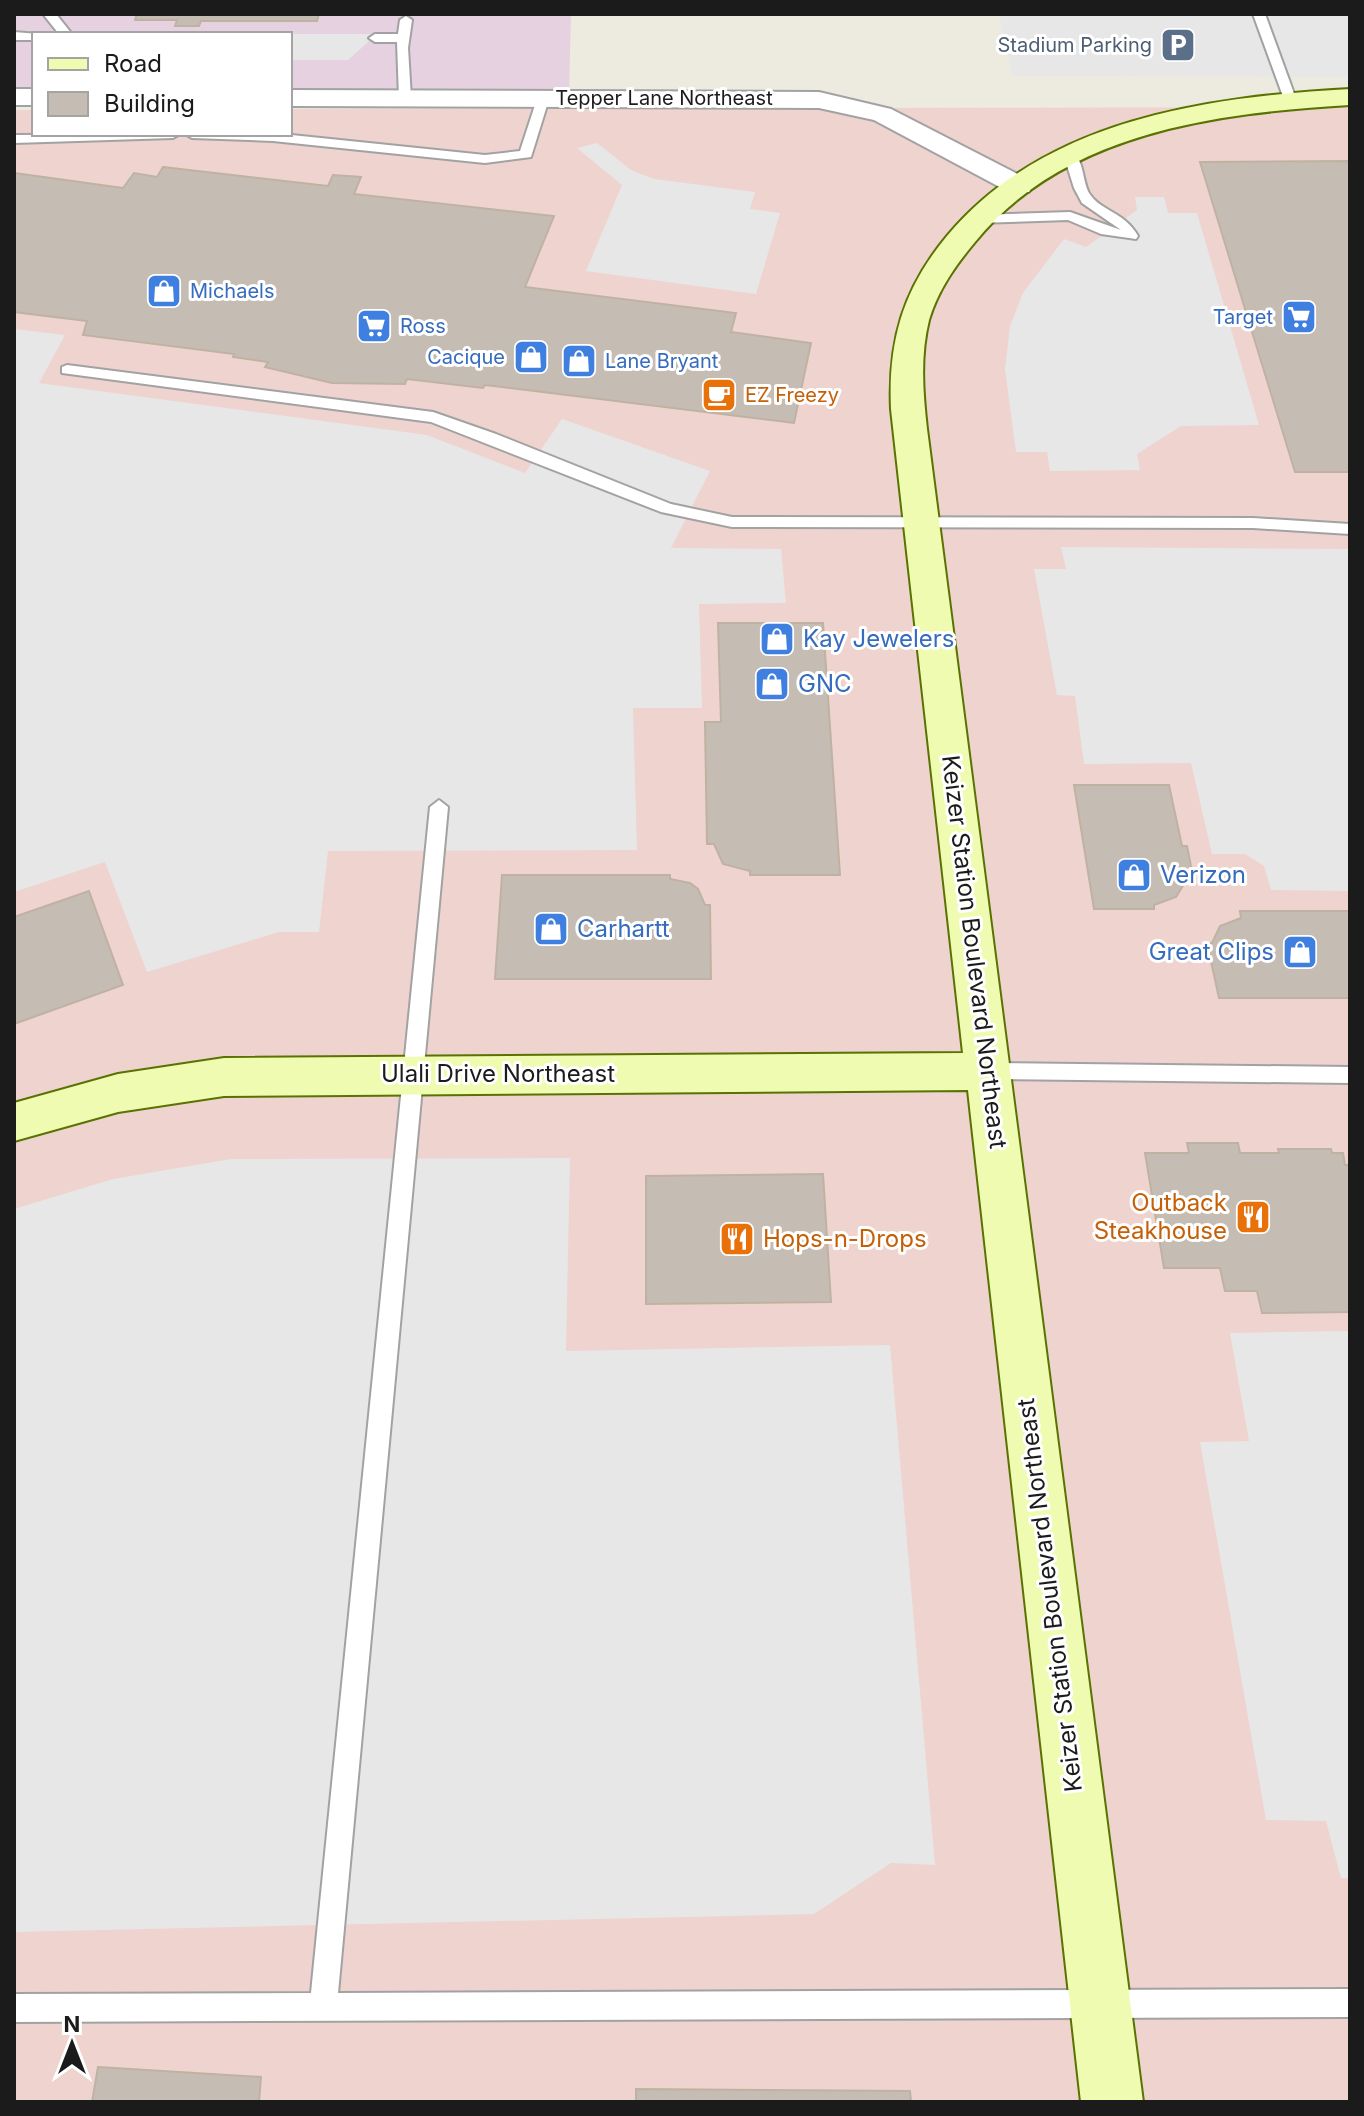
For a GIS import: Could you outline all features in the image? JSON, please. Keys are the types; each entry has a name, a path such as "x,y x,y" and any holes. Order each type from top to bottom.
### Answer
{"main road":[{"name":"Keizer Station Boulevard Northeast","path":"1112,2102 921,524 906,388 911,330 918,306 937,271 977,219 1019,186 1071,156 1166,120 1290,99 1350,97"},
{"name":"Ulali Drive Northeast","path":"14,1122 101,1095 163,1083 224,1077 988,1071"}],"street":[{"name":"Tepper Lane Northeast","path":"292,98 779,98 845,104 882,114 1019,186"}],"lane":[{"path":"49,14 64,32"},
{"path":"1259,14 1290,99"},
{"path":"405,98 406,20"},
{"path":"375,38 404,38"},
{"path":"246,136 485,159 526,154 543,99"},
{"path":"14,139 109,136"},
{"path":"977,219 1070,216 1131,236 1123,220 1091,203 1082,193 1071,156"},
{"path":"67,370 433,417 700,517 732,522 1253,523 1350,529"},
{"path":"323,2007 439,807"},
{"path":"988,1071 1350,1075"},
{"path":"14,2008 1350,2003"}],"shaded area":[{"path":"14,14 571,14 569,94 292,93 292,32 32,32 32,92 14,91"},
{"name":"Stadium Parking","path":"999,14 1350,14 1350,77 1012,76"},
{"path":"292,34 377,34 348,60 292,60"},
{"path":"1350,107 1350,2102 14,2102 14,110 32,110 32,136 292,136 292,109"},
{"path":"597,143 631,170 654,179 755,192 750,209 780,213 756,294 586,271 622,185 577,148"},
{"path":"1135,197 1164,197 1168,213 1197,213 1259,425 1181,426 1137,454 1140,470 1050,471 1047,452 1016,452 1005,369 1010,326 1023,293 1064,239 1086,247 1137,210"},
{"path":"14,329 65,335 39,383 427,435 525,473 562,419 710,471 671,548 781,549 786,603 699,604 702,708 633,708 637,850 328,851 319,932 279,932 147,972 105,862 14,892"},
{"path":"1061,547 1350,549 1350,891 1271,890 1264,866 1245,854 1212,854 1191,763 1084,764 1075,696 1057,695 1034,569 1066,569"},
{"path":"570,1158 566,1351 890,1345 935,1865 891,1863 814,1914 14,1932 14,1209 113,1179 231,1159"},
{"path":"1350,1331 1350,1878 1341,1878 1326,1821 1266,1820 1200,1442 1249,1441 1230,1333"}],"building":[{"path":"137,14 319,14 317,21 201,21 199,26 175,26 177,20 135,20"},
{"name":"Target","path":"1350,161 1350,472 1295,472 1200,162"},
{"path":"163,167 328,186 333,175 361,177 354,194 554,216 525,287 736,313 731,332 811,343 794,423 485,385 483,388 407,379 405,384 332,383 265,367 268,362 233,357 234,354 83,335 87,321 14,312 14,173 123,188 134,173 157,177"},
{"path":"718,623 823,623 840,875 750,875 750,871 723,864 714,844 707,844 705,722 721,722"},
{"path":"1074,785 1169,785 1182,846 1187,846 1194,881 1186,881 1176,897 1154,905 1154,909 1094,909"},
{"path":"502,875 670,875 670,879 690,883 698,889 705,905 710,905 711,979 495,979"},
{"path":"89,891 123,985 14,1024 14,917"},
{"path":"1240,911 1350,911 1350,998 1219,998 1207,943 1212,943 1220,926 1241,918"},
{"name":"Outback Steakhouse","path":"1187,1143 1238,1143 1240,1153 1331,1149 1332,1153 1343,1153 1345,1165 1350,1165 1350,1312 1262,1313 1257,1291 1225,1291 1220,1268 1164,1268 1145,1153 1189,1153"},
{"name":"Hops-n-Drops","path":"823,1174 831,1302 646,1304 646,1176"},
{"path":"98,2067 261,2077 259,2102 92,2102"},
{"path":"636,2089 910,2091 911,2102 636,2102"}],"place":[{"name":"Stadium Parking","path":"1178,45"},
{"name":"Michaels","path":"164,291"},
{"name":"Target","path":"1299,317"},
{"name":"Ross","path":"374,326"},
{"name":"Cacique","path":"531,357"},
{"name":"Lane Bryant","path":"579,361"},
{"name":"EZ Freezy","path":"719,395"},
{"name":"Kay Jewelers","path":"777,639"},
{"name":"GNC","path":"772,684"},
{"name":"Verizon","path":"1134,875"},
{"name":"Carhartt","path":"551,929"},
{"name":"Great Clips","path":"1300,952"},
{"name":"Outback Steakhouse","path":"1253,1217"},
{"name":"Hops-n-Drops","path":"737,1239"}]}
